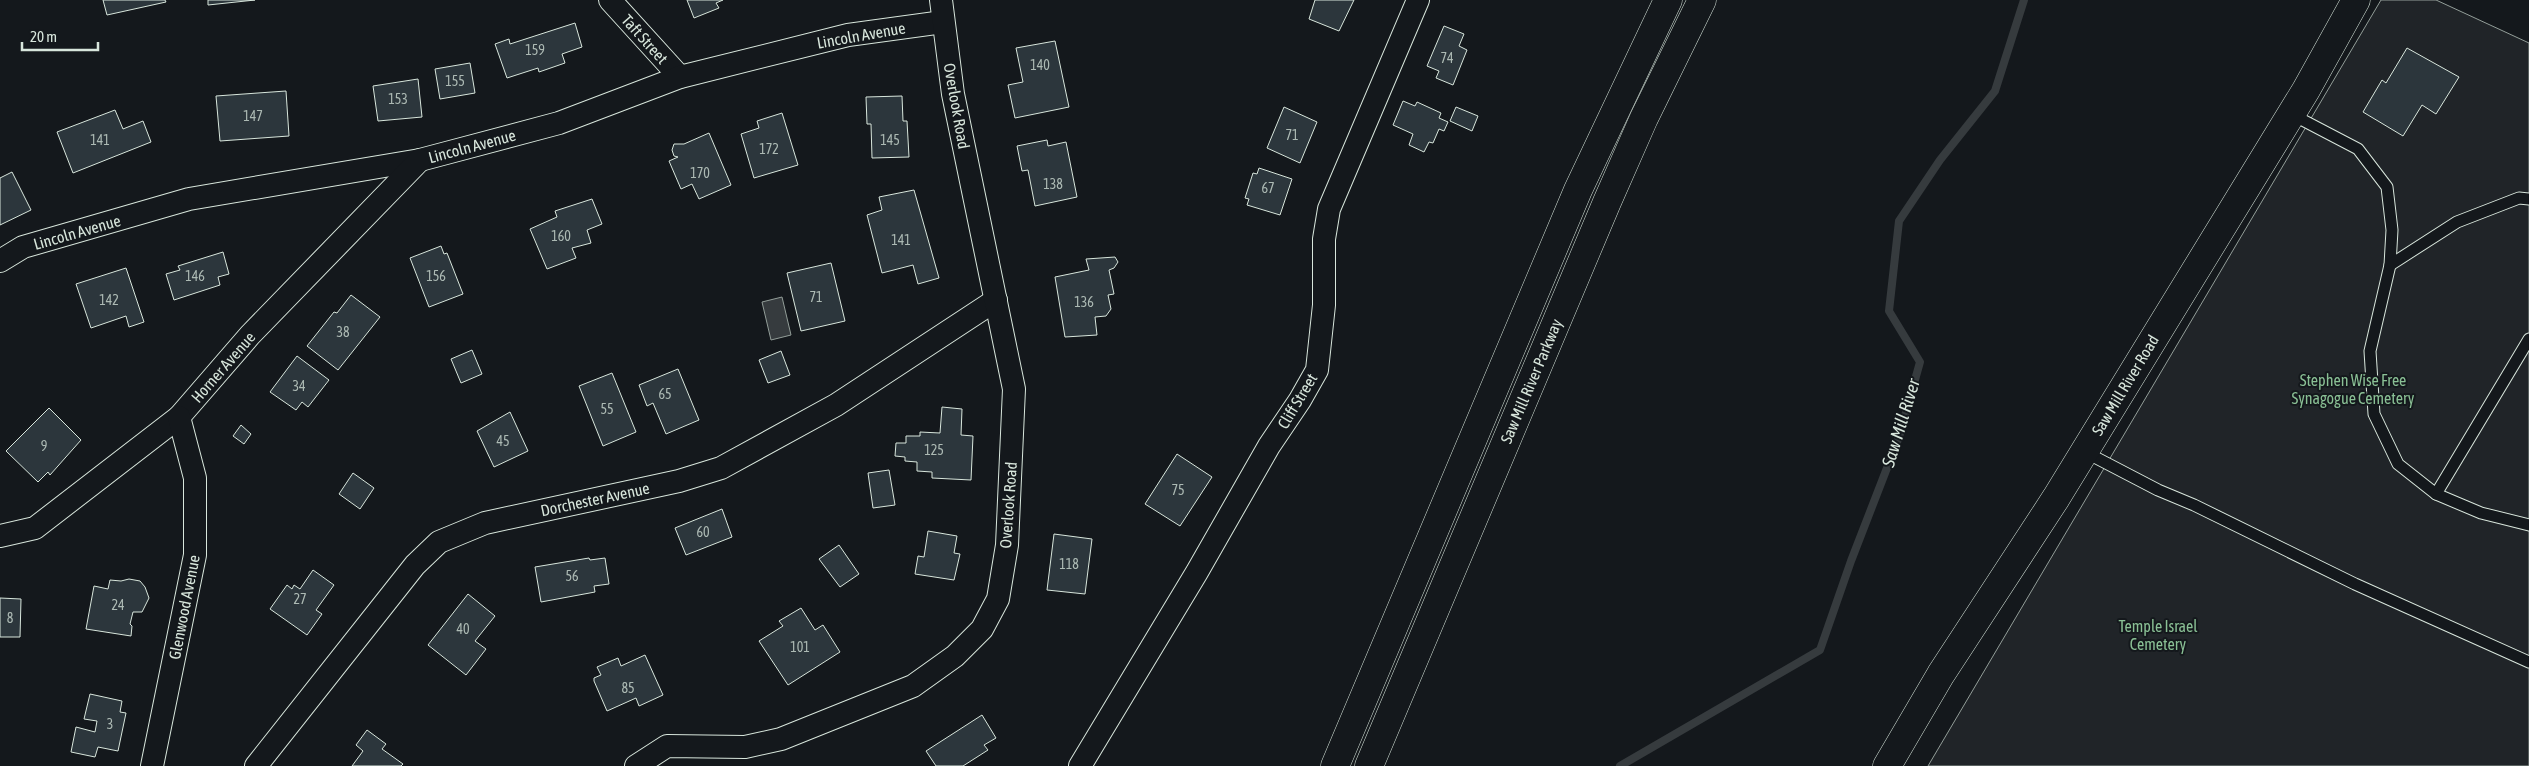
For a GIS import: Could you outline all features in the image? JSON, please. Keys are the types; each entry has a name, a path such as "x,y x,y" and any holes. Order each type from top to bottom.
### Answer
{"main road":[{"name":"Saw Mill River Parkway","path":"1336,766 1574,199 1668,0"},
{"name":"Saw Mill River Parkway","path":"1369,766 1606,202 1702,0"},
{"name":"Saw Mill River Road","path":"1887,766 1940,674 2085,452 2291,114 2356,0"}],"street":[{"name":"Taft Street","path":"610,0 680,77"},
{"name":"Cliff Street","path":"1080,766 1197,572 1269,446 1300,400 1317,370 1324,305 1324,239 1329,209 1418,0"},
{"name":"Lincoln Avenue","path":"0,261 24,247 189,199 420,160 559,123 680,77 942,11"},
{"name":"Overlook Road","path":"636,766 667,746 745,747 790,735 913,686 955,656 982,629 998,599 1006,545 1014,389 953,94 942,11"},
{"name":"Horner Avenue","path":"0,536 35,528 179,417 250,335 420,160"},
{"name":"Dorchester Avenue","path":"256,766 415,565 439,542 486,523 679,481 721,468 836,405 996,300"},
{"name":"Glenwood Avenue","path":"152,766 195,555 195,478 179,417"}],"lane":[{"path":"2291,114 2358,148 2387,188 2392,230 2390,265 2370,351 2374,414 2398,464 2436,494 2481,513 2529,525"},
{"path":"2390,265 2457,222 2519,198 2529,199"},
{"path":"2436,494 2529,339"},
{"path":"2085,452 2158,490 2194,505 2355,584 2529,662"}],"green space":[{"name":"Stephen Wise Free Synagogue Cemetery","path":"2381,0 2436,0 2529,43 2529,766 1928,766"}],"shaded area":[{"path":"782,297 791,335 771,340 762,302"}],"building":[{"path":"103,0 165,0 166,2 107,15"},
{"path":"208,0 255,0 208,5"},
{"path":"687,0 723,0 716,3 719,8 694,18"},
{"path":"1315,0 1354,0 1339,31 1309,19"},
{"path":"575,23 582,47 562,54 565,63 539,72 538,68 507,78 495,44 509,39 510,44"},
{"path":"1444,26 1464,34 1459,46 1467,50 1453,85 1436,78 1439,71 1427,66"},
{"path":"1055,41 1069,107 1015,118 1008,85 1023,82 1016,48"},
{"path":"2407,48 2459,77 2436,114 2422,105 2403,136 2363,112 2382,80 2386,83"},
{"path":"470,63 475,93 440,99 435,69"},
{"path":"418,79 422,117 378,121 373,86"},
{"path":"286,91 289,136 220,141 216,96"},
{"path":"902,96 903,121 907,121 909,157 872,158 871,124 867,124 866,97"},
{"path":"1403,101 1415,106 1417,102 1441,113 1439,118 1448,122 1444,131 1439,129 1433,143 1429,142 1424,152 1409,145 1413,134 1393,125"},
{"path":"1284,107 1317,122 1300,163 1267,148"},
{"path":"1456,107 1478,116 1472,131 1450,121"},
{"path":"115,110 123,129 143,121 151,142 73,173 57,132"},
{"path":"782,113 798,165 754,178 741,134 759,128 757,121"},
{"path":"709,133 731,185 699,199 692,184 681,189 669,161 678,157 674,156 672,150 674,144 684,144"},
{"path":"1047,140 1048,146 1066,142 1077,197 1035,206 1028,170 1022,171 1017,146"},
{"path":"1259,168 1292,179 1280,215 1247,205 1249,199 1245,198 1253,173 1257,174"},
{"path":"12,172 31,210 0,225 0,178"},
{"path":"914,190 939,278 918,284 913,265 882,273 867,215 882,210 879,197"},
{"path":"592,199 602,224 587,230 591,243 572,248 576,258 547,269 530,229 557,217 555,211"},
{"path":"441,246 444,254 447,253 463,294 429,307 410,258"},
{"path":"223,252 229,274 218,277 220,285 174,300 166,274 180,270 178,266"},
{"path":"1115,257 1118,262 1114,268 1109,270 1114,294 1108,295 1111,309 1106,316 1095,317 1097,335 1065,337 1055,277 1089,270 1086,259"},
{"path":"831,263 845,321 801,331 787,273"},
{"path":"126,268 144,322 129,327 126,316 91,328 76,284"},
{"path":"351,295 380,317 338,370 307,346 334,312 337,313"},
{"path":"472,350 482,374 461,383 451,359"},
{"path":"781,351 790,375 768,383 759,360"},
{"path":"297,356 329,380 308,407 302,402 296,410 270,392"},
{"path":"678,369 699,420 666,434 653,403 647,406 639,385"},
{"path":"612,373 636,432 603,446 579,386"},
{"path":"942,407 962,409 961,435 973,436 971,480 932,478 932,472 917,471 917,462 905,461 905,457 895,456 896,443 906,443 906,436 920,436 920,432 940,433"},
{"path":"49,408 81,440 50,475 48,472 38,482 6,451"},
{"path":"510,412 528,451 494,467 477,431"},
{"path":"241,425 251,434 244,444 233,436"},
{"path":"1177,454 1212,477 1180,526 1145,504"},
{"path":"889,470 895,505 873,508 868,473"},
{"path":"353,473 374,488 360,509 339,494"},
{"path":"722,509 732,537 686,555 675,528"},
{"path":"928,531 957,536 954,553 960,554 954,580 915,574 918,556 924,557"},
{"path":"1054,534 1092,539 1085,594 1047,590"},
{"path":"839,545 859,574 840,587 819,559"},
{"path":"589,558 590,560 605,558 609,584 594,586 595,592 541,602 535,567"},
{"path":"313,570 334,585 316,610 322,614 307,635 270,609 287,585 292,589 294,585 300,589"},
{"path":"129,579 140,581 145,587 149,598 142,612 133,612 130,624 132,626 131,636 86,629 94,586 108,589 110,580 121,581"},
{"path":"468,594 495,616 475,641 486,649 466,675 428,645"},
{"path":"0,598 21,599 20,637 0,637"},
{"path":"801,608 815,630 823,625 840,652 788,685 759,641 783,626 779,621"},
{"path":"645,655 663,695 639,706 636,698 607,711 594,681 594,678 601,675 597,667 618,658 621,666"},
{"path":"90,694 122,701 120,712 126,713 118,751 98,747 95,757 71,752 76,727 95,732 97,721 84,719"},
{"path":"982,715 996,738 984,745 988,750 963,766 936,766 926,751"},
{"path":"367,730 386,744 382,749 403,764 401,766 352,766 363,751 356,745"}],"waterway":[{"name":"Saw Mill River","path":"1620,766 1820,650 1851,561 1899,437 1920,362 1889,311 1899,221 1940,160 1995,91 2024,0"}],"park label":[{"name":"Temple Israel Cemetery","path":"2158,635"}]}
